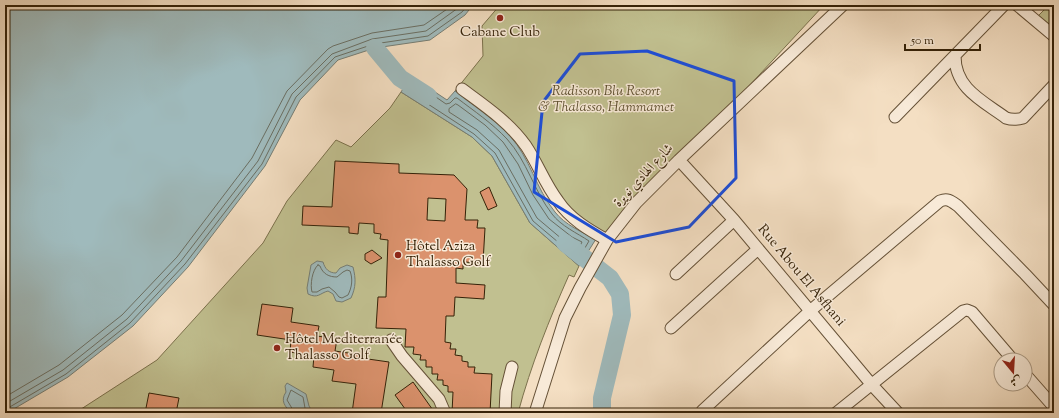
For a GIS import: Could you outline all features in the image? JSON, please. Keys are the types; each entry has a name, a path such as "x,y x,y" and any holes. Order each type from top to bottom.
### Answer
{"street":[{"name":"شارع الهادي نويرة","path":"535,413 565,318 580,288 606,243 636,203 679,160 843,5"},
{"path":"895,117 1004,5"},
{"path":"1017,5 1054,36"},
{"path":"956,56 958,74 968,89 1001,114 1012,120 1022,118 1054,85"},
{"path":"462,90 498,116 519,137 526,146 558,202 568,213 606,243"},
{"name":"Rue Abou El Asfhani","path":"679,160 734,220 872,385 898,413"},
{"path":"702,411 810,311 940,201 945,199 948,199 958,206 1026,274 1054,305"},
{"path":"676,274 734,220"},
{"path":"671,328 758,249"},
{"path":"836,413 958,314 967,310 972,312 978,318 1006,352"},
{"path":"391,340 402,356 440,399 445,413"},
{"path":"505,413 506,391 512,367"},
{"path":"1033,383 1054,407"}],"highlighted area":[{"path":"647,51 734,81 736,178 689,227 616,242 534,192 543,102 580,54"}],"green space":[{"name":"Radisson Blu Resort & Thalasso, Hammamet","path":"500,5 824,5 608,238 580,225 514,134 455,91 483,56 482,26"},
{"path":"1049,5 1054,5 1054,31 1036,18"},
{"name":"Hôtel Aziza Thalasso Golf","path":"401,92 472,137 492,156 530,223 579,266 574,277 569,275 554,309 535,360 518,413 75,413 157,360 263,243 287,201 336,140 351,147 390,108"}],"water":[{"path":"5,5 473,5 465,15 430,40 375,48 338,60 300,100 265,166 188,267 133,326 68,377 5,413"},
{"path":"411,76 447,100 455,91 491,118 510,136 523,154 543,194 555,212 568,224 596,239 579,266 530,223 492,156 472,137 401,92"},
{"path":"317,261 323,262 328,270 334,273 347,265 353,267 355,283 351,298 342,302 336,301 333,294 328,291 317,296 308,294 307,288 311,265"},
{"path":"287,383 306,394 309,406 313,413 291,413 283,401 286,392 285,386"}],"building":[{"path":"335,161 399,164 399,173 454,175 467,189 465,220 478,220 477,228 485,228 483,263 463,262 463,269 456,268 456,283 485,285 484,299 455,297 454,316 446,316 445,342 451,343 450,349 456,349 455,355 462,356 462,361 468,362 468,367 475,367 474,373 492,374 490,413 452,413 453,392 448,392 448,386 443,385 443,380 437,380 438,374 432,374 432,367 426,367 426,360 420,360 421,355 413,354 414,347 405,347 406,329 376,328 378,297 386,297 388,240 380,239 381,234 374,233 374,224 359,223 358,234 349,233 349,227 302,225 303,206 332,207","holes":["428,198 446,199 445,221 427,220"]},
{"path":"489,187 497,206 488,210 480,192"},
{"path":"372,250 382,258 371,264 365,260 365,254"},
{"path":"262,304 293,308 291,322 319,326 317,336 337,339 335,351 361,355 361,358 389,362 381,413 352,413 356,384 332,381 334,370 313,367 314,356 290,352 291,340 257,335"},
{"path":"413,382 435,413 408,413 395,395"},
{"path":"149,393 179,398 176,413 145,413"}],"waterway":[{"path":"375,48 400,78 428,96"},
{"path":"565,243 610,278 620,294 622,315 602,398 602,413"}],"place":[{"name":"Cabane Club","path":"500,18"},
{"name":"Hôtel Aziza Thalasso Golf","path":"398,255"},
{"name":"Hôtel Mediterranée Thalasso Golf","path":"277,348"}]}
